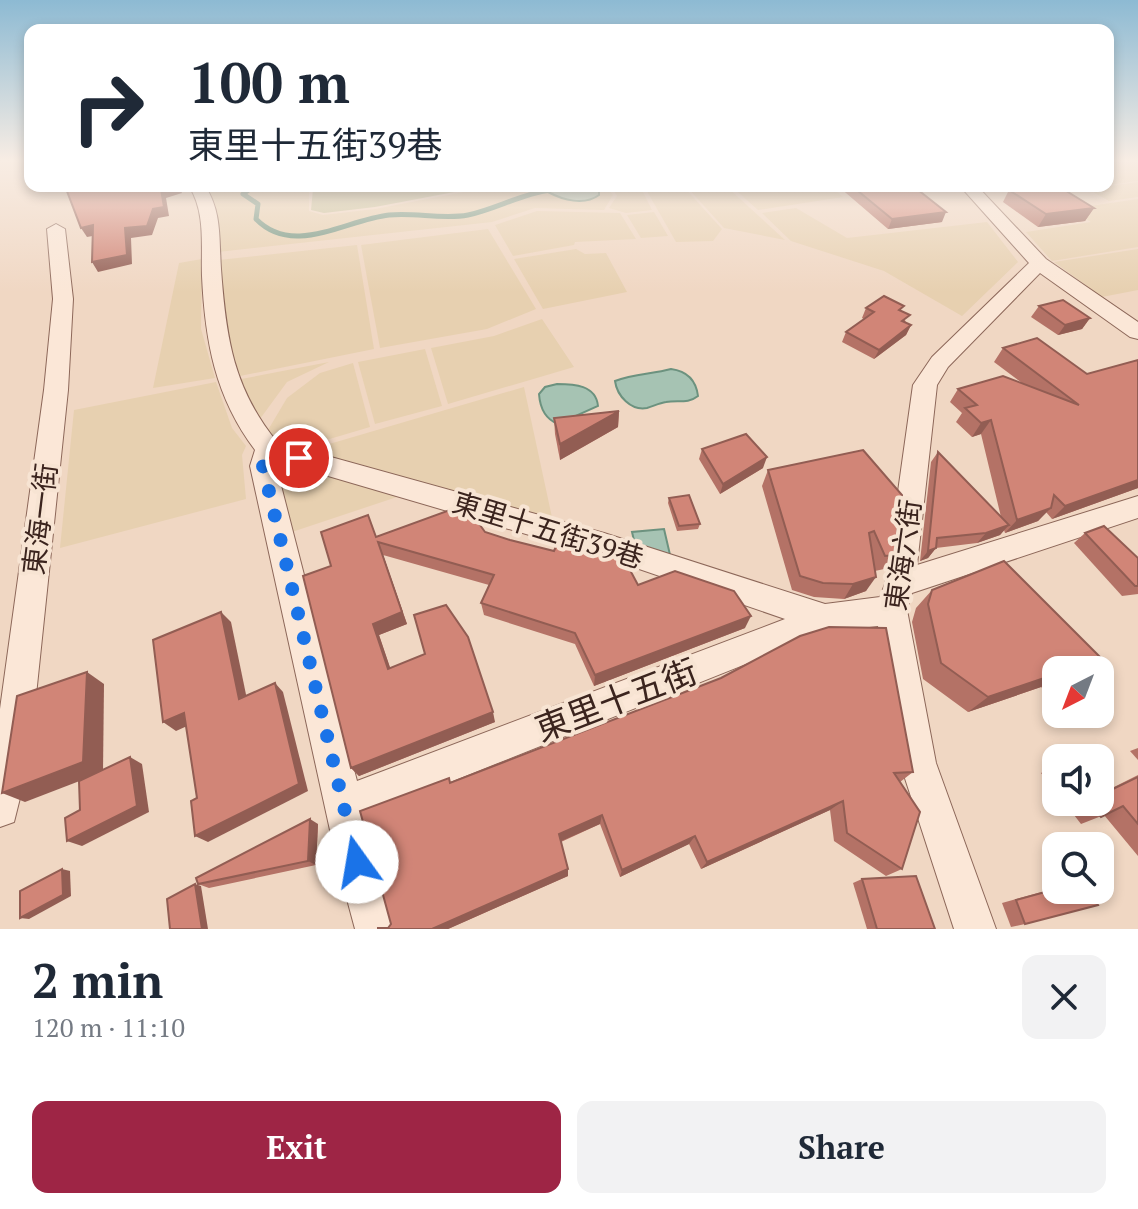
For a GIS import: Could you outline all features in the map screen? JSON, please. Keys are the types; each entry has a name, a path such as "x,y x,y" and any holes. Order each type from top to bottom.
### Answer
{"street":[{"path":"208,205 213,326 240,410 252,432 268,449 263,466 376,929"},
{"path":"986,205 1039,263 1138,332"},
{"name":"東海一街","path":"0,808 11,762 56,390 63,299 56,229"},
{"name":"東海六街","path":"975,929 918,763 896,597 925,385 940,362 1039,263"},
{"name":"東里十五街39巷","path":"268,449 604,545 825,618"},
{"name":"東里十五街","path":"344,805 825,618 896,597 1138,507"}],"shaded area":[{"path":"214,205 309,205 309,211 323,215 394,205 607,205 604,210 535,208 492,222 218,252"},
{"path":"311,205 384,205 324,213 311,210"},
{"path":"611,205 650,205 652,210 626,213 609,208"},
{"path":"655,205 701,205 722,229 713,241 676,242"},
{"path":"704,205 747,205 785,240 724,228"},
{"path":"753,205 788,205 758,210"},
{"path":"1138,205 1138,247 1052,261 1026,232 1091,222 1070,209"},
{"path":"796,208 847,238 987,222 1018,262 962,316 884,271 791,241 762,213"},
{"path":"537,211 620,213 636,239 575,242 574,245 513,256 495,225"},
{"path":"654,212 668,236 641,238 627,215"},
{"path":"488,229 536,309 487,329 380,348 361,245"},
{"path":"357,245 374,349 235,377 220,326 219,260"},
{"path":"576,249 585,254 606,253 627,292 543,309 514,259"},
{"path":"1138,249 1138,290 1102,297 1054,262"},
{"path":"202,259 201,329 215,378 153,388 179,263"},
{"path":"542,319 574,367 448,404 431,348 494,336"},
{"path":"425,349 442,406 375,424 358,362"},
{"path":"329,362 287,382 257,423 236,380"},
{"path":"353,363 370,427 296,449 281,447 268,430 287,398 320,373"},
{"path":"671,369 689,377 698,396 687,401 641,408 626,401 616,387 615,381"},
{"path":"216,382 232,428 246,446 242,455 246,499 60,548 74,410"},
{"path":"577,385 589,390 598,406 558,424 553,422 544,412 539,394 545,387"},
{"path":"524,387 553,522 302,452"},
{"path":"278,459 400,496 289,533 271,464"},
{"path":"664,529 671,559 636,549 632,532"}],"building":[{"path":"72,205 164,205 153,209 147,226 125,228 127,255 92,262 93,225 81,228"},
{"path":"875,205 938,205 946,212 892,219"},
{"path":"1033,205 1090,205 1094,208 1046,214"},
{"path":"884,296 904,306 899,310 910,315 902,321 911,325 879,350 846,332 874,312 866,308"},
{"path":"1063,300 1090,318 1065,325 1039,306"},
{"path":"1037,338 1087,374 1138,360 1138,480 1065,506 1054,495 1051,508 1017,520 991,420 981,423 965,408 977,405 958,389 1003,376 1079,405 1003,348"},
{"path":"619,411 560,444 554,418"},
{"path":"746,434 767,457 723,484 702,449"},
{"path":"863,450 902,495 894,555 885,556 874,531 869,533 876,577 853,584 823,583 800,576 768,470"},
{"path":"938,452 1009,525 986,533 937,538 936,548 928,551"},
{"path":"689,495 700,524 679,526 669,498"},
{"path":"461,506 467,507 485,532 510,540 554,551 558,542 601,554 614,550 621,553 638,585 675,571 734,591 751,616 595,675 575,633 481,603 494,575 378,542 402,612 373,624 388,669 425,654 414,615 446,605 468,637 493,712 351,768 303,576 331,566 321,532 368,515 376,537"},
{"path":"1104,526 1138,558 1138,586 1085,533"},
{"path":"1004,561 1099,656 1042,656 1042,679 988,697 941,663 928,604 932,590"},
{"path":"221,612 239,699 275,683 299,784 195,836 191,801 197,798 184,713 163,722 153,640"},
{"path":"829,627 886,628 913,772 894,773 920,812 902,869 847,833 843,801 707,862 695,836 622,870 602,815 559,834 568,869 432,929 378,929 388,928 391,924 360,811 449,778 450,783 721,678 800,636"},
{"path":"87,672 83,762 2,793 17,696"},
{"path":"130,757 137,806 67,841 65,818 80,810 79,781"},
{"path":"1138,777 1138,824 1123,806 1114,810 1114,789"},
{"path":"310,819 308,861 198,884 196,878"},
{"path":"62,869 63,895 20,918 20,891"},
{"path":"916,876 935,929 877,929 862,879"},
{"path":"195,884 202,929 170,929 167,899"},
{"path":"1042,893 1042,904 1098,905 1025,924 1016,900"}],"waterway":[{"path":"258,205 256,219 271,230 303,236 389,215 448,217 468,215 499,205"}],"route":[{"path":"299,458 268,449 263,466 357,862"}]}
